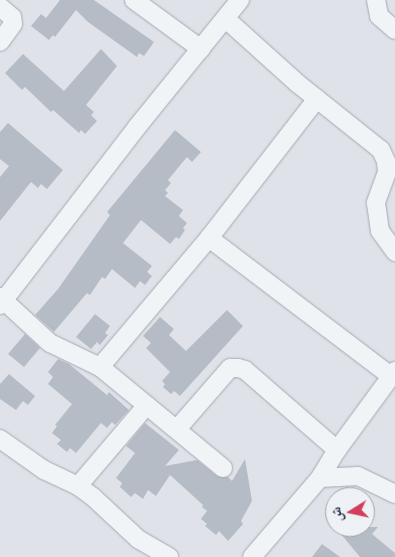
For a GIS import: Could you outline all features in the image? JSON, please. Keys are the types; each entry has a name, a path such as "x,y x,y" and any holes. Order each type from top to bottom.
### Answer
{"street":[{"path":"134,0 201,49"},
{"path":"223,468 148,405 100,368 50,343 1,300 240,0"},
{"path":"376,0 379,16 395,30"},
{"path":"0,8 12,17 13,24 0,42"},
{"path":"226,19 317,100 358,130 381,150 384,155 387,172 376,203 380,231 395,252"},
{"path":"100,368 209,238 317,100"},
{"path":"209,238 393,374 337,450 320,478 252,557"},
{"path":"177,429 230,368 238,368 245,370 337,450"},
{"path":"78,486 148,405"},
{"path":"0,439 44,470 78,486 93,496 138,539 169,557"},
{"path":"320,478 358,476 395,494"}],"building":[{"path":"60,0 94,0 154,42 144,56 139,53 137,57 88,22 76,10 55,37 53,35 49,40 31,26 41,14 46,18"},
{"path":"101,49 117,66 86,105 94,112 91,115 97,121 85,134 81,130 79,133 53,110 51,112 25,87 22,90 5,73 23,54 64,91"},
{"path":"8,123 63,170 47,189 41,184 38,188 31,182 0,221 0,177 9,166 0,159 0,132"},
{"path":"175,130 201,152 192,162 187,157 168,180 171,183 165,190 168,193 165,196 183,210 179,216 187,223 183,228 185,230 179,239 176,237 170,244 141,220 123,243 152,266 147,272 152,276 145,285 140,281 135,288 112,269 105,279 102,277 90,295 87,293 54,332 35,315 58,289 110,215 107,212"},
{"path":"227,310 243,326 180,396 174,391 171,394 163,387 165,384 162,381 170,372 146,348 151,343 143,336 160,317 174,329 169,335 186,351"},
{"path":"95,314 110,326 105,333 108,335 100,345 97,342 91,349 76,337"},
{"path":"25,334 40,348 24,367 8,354"},
{"path":"58,359 69,364 107,395 109,392 129,410 115,425 112,422 107,428 101,423 76,453 70,448 67,452 57,444 61,440 52,433 57,426 55,425 72,404 48,384 53,377 48,372"},
{"path":"9,374 35,396 28,405 23,401 16,410 0,399 0,384"},
{"path":"145,423 179,450 165,466 197,460 217,476 228,477 232,481 245,459 252,501 241,521 243,524 228,541 219,531 216,535 205,526 207,524 201,519 207,511 202,507 203,505 170,475 156,496 148,490 143,499 135,493 131,497 120,487 122,483 116,478 135,453 126,446"},
{"path":"375,536 395,553 395,557 360,557 343,537"},
{"path":"322,544 340,557 312,557"}]}
